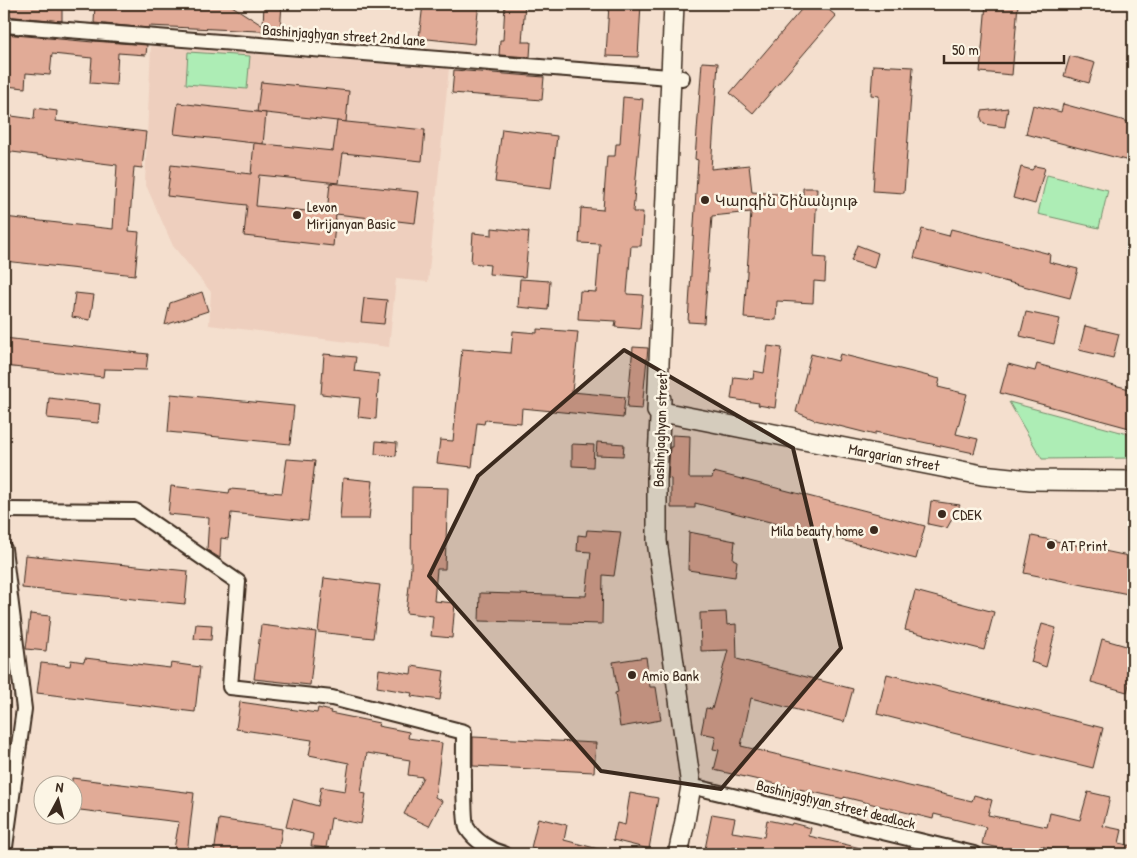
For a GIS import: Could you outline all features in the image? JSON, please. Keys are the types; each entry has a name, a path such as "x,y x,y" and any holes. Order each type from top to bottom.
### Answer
{"main road":[{"name":"Bashinjaghyan street","path":"674,4 676,77 657,478 658,541 691,786 678,854"},
{"name":"Bashinjaghyan street","path":"676,77 686,4"},
{"name":"Margarian street","path":"659,409 983,471 1028,476 1133,477"},
{"name":"Margarian street","path":"659,409 982,474 1031,480 1133,481"}],"street":[{"name":"Bashinjaghyan street 2nd lane","path":"4,25 676,77"},
{"path":"4,510 135,511 238,582 230,687 332,698 464,732 466,826 478,840 496,852 504,854"},
{"path":"4,549 24,708 4,854"},
{"name":"Bashinjaghyan street deadlock","path":"691,786 974,854"}],"highlighted area":[{"path":"624,350 793,448 841,648 721,789 601,771 429,576 478,476"}],"shaded area":[{"name":"Levon Mirijanyan Basic","path":"151,46 449,68 428,282 396,279 389,347 209,325 211,292 173,246 145,183"}],"green space":[{"path":"188,52 250,56 247,89 186,84"},
{"path":"1047,175 1108,190 1099,228 1038,214"},
{"path":"1009,402 1128,434 1133,437 1133,458 1042,459"}],"building":[{"path":"4,4 62,4 62,21 4,16"},
{"path":"95,4 229,4 263,26 264,4 282,4 280,32 149,26 148,28 94,23"},
{"path":"423,4 479,4 474,44 419,38"},
{"path":"505,4 525,4 522,42 531,42 530,57 499,55 500,40 503,40"},
{"path":"609,4 641,4 638,57 606,56"},
{"path":"806,4 822,4 836,16 753,113 730,93"},
{"path":"986,4 1018,4 1012,75 980,72"},
{"path":"4,34 147,45 146,55 118,53 116,85 90,83 92,58 52,54 50,75 26,73 25,88 6,86 8,63 4,62"},
{"path":"1070,56 1095,63 1089,83 1064,76"},
{"path":"702,62 718,63 711,169 749,165 752,192 803,196 803,188 817,188 814,257 826,258 825,282 814,281 813,303 777,301 776,320 744,318 751,212 712,216 704,323 688,322 698,160 695,159"},
{"path":"873,65 913,67 904,193 873,191 879,96 871,95"},
{"path":"454,70 544,77 542,100 452,93"},
{"path":"261,82 349,91 346,122 257,112"},
{"path":"623,97 643,99 633,212 643,212 641,246 631,246 627,294 643,295 640,329 615,327 616,321 578,319 580,291 596,292 600,244 579,243 581,208 603,210 607,156 615,156 616,144 620,144"},
{"path":"178,103 266,113 263,144 174,134"},
{"path":"1063,104 1133,123 1133,162 1026,134 1033,105 1061,112"},
{"path":"35,108 57,111 56,121 146,132 142,168 134,167 129,231 139,232 135,275 4,261 4,217 113,229 117,165 4,151 4,115 34,119"},
{"path":"1008,108 1005,127 984,124 981,118 982,111"},
{"path":"337,121 425,130 422,161 343,153 339,183 259,175 256,206 327,213 330,183 419,192 415,223 336,214 333,246 244,236 247,205 167,196 171,165 251,174 254,143 333,151"},
{"path":"502,129 557,136 551,189 495,182"},
{"path":"1035,166 1045,168 1035,204 1013,198 1021,167 1032,170"},
{"path":"492,228 529,232 525,277 489,274 490,265 471,263 473,233 492,235"},
{"path":"922,229 949,236 951,229 1050,254 1049,262 1078,269 1070,298 914,258"},
{"path":"857,245 878,253 874,268 851,261"},
{"path":"520,279 550,281 548,310 518,307"},
{"path":"202,292 208,311 165,325 170,303"},
{"path":"75,293 94,295 90,320 72,317"},
{"path":"364,298 387,300 384,324 361,322"},
{"path":"1026,312 1060,319 1054,344 1020,336"},
{"path":"1085,326 1119,334 1113,358 1079,350"},
{"path":"537,329 578,332 572,392 625,397 623,418 522,408 521,423 485,420 484,424 477,423 472,467 437,463 440,440 453,441 462,349 511,353 513,331 537,333"},
{"path":"4,338 148,354 146,370 104,369 103,377 4,366"},
{"path":"768,346 782,348 775,408 758,405 759,403 731,399 734,377 753,379 754,371 764,373"},
{"path":"633,347 648,348 642,409 627,408"},
{"path":"324,354 356,357 354,371 379,374 376,419 358,417 360,398 321,394"},
{"path":"811,354 838,361 840,354 940,379 938,387 967,394 956,434 978,439 974,453 875,432 875,435 815,420 796,412"},
{"path":"1008,364 1035,371 1037,364 1133,390 1133,429 1000,393"},
{"path":"171,394 294,406 290,444 168,432"},
{"path":"49,398 100,404 98,423 47,418"},
{"path":"672,435 690,436 689,478 712,478 714,472 925,526 916,559 695,503 695,508 671,508 671,479 668,478"},
{"path":"376,441 397,443 396,456 375,454"},
{"path":"597,442 624,444 623,456 596,455"},
{"path":"572,444 594,445 593,467 572,466"},
{"path":"287,459 315,461 308,521 231,513 228,539 221,538 220,558 207,550 209,518 168,514 171,486 229,493 230,489 282,493"},
{"path":"343,478 373,481 369,519 340,519"},
{"path":"412,487 448,488 445,569 437,569 434,601 455,603 452,638 431,636 433,616 406,613 411,568"},
{"name":"CDEK","path":"931,501 960,505 947,528 928,524"},
{"path":"587,530 621,532 614,576 603,575 602,624 479,621 480,593 586,596 591,552 577,551 578,535 586,536"},
{"path":"689,532 735,541 733,559 737,561 735,577 688,570"},
{"path":"1032,536 1133,557 1133,595 1024,573"},
{"path":"25,555 188,571 185,604 22,588"},
{"path":"324,578 380,585 373,638 318,632"},
{"path":"915,591 994,612 984,650 905,630"},
{"path":"726,612 727,625 736,624 737,659 853,689 844,722 751,698 741,746 972,801 974,795 992,800 988,815 1047,827 1050,813 1080,820 1088,792 1110,797 1103,826 1122,830 1119,843 1133,846 1133,854 1074,854 1041,846 1039,854 1026,854 982,844 986,827 934,814 933,819 844,797 844,799 714,770 719,750 713,749 716,736 701,733 706,708 712,709 728,650 701,651 700,613"},
{"path":"30,614 50,616 46,651 26,649"},
{"path":"196,624 212,625 211,640 194,639"},
{"path":"1042,624 1056,628 1046,667 1031,662"},
{"path":"261,625 316,632 310,685 254,679"},
{"path":"1102,639 1133,648 1133,669 1127,692 1091,682"},
{"path":"646,657 650,687 656,687 661,720 620,727 615,693 618,692 613,662"},
{"path":"85,658 170,668 171,663 200,667 195,712 37,693 41,663 70,666 71,660 84,662"},
{"path":"412,666 444,671 440,700 411,696 412,693 377,687 379,669 411,674"},
{"path":"887,674 1103,728 1093,768 877,714"},
{"path":"240,702 317,713 318,708 331,711 330,713 379,723 378,726 409,732 408,738 442,743 435,797 442,801 429,826 404,814 423,777 408,775 410,760 367,753 361,793 366,794 361,824 331,818 326,848 311,846 313,834 286,827 293,799 318,806 321,787 345,791 349,763 309,755 312,740 236,729"},
{"path":"473,737 596,743 594,772 473,766"},
{"path":"82,779 194,793 187,854 173,854 179,822 82,810"},
{"path":"630,793 658,798 649,849 613,840 617,823 625,825"},
{"path":"712,814 735,818 732,832 764,837 767,820 791,825 792,823 811,828 809,836 865,849 864,854 761,854 761,852 732,847 730,854 704,854"},
{"path":"538,818 567,825 564,840 602,850 602,854 558,854 531,848"},
{"path":"219,819 282,829 278,854 214,854"}],"place":[{"name":"Կարգին Շինանյութ","path":"705,200"},
{"name":"Levon Mirijanyan Basic","path":"297,215"},
{"name":"CDEK","path":"942,514"},
{"name":"Mila beauty home","path":"874,530"},
{"name":"AT Print","path":"1051,545"},
{"name":"Amio Bank","path":"632,675"}]}
